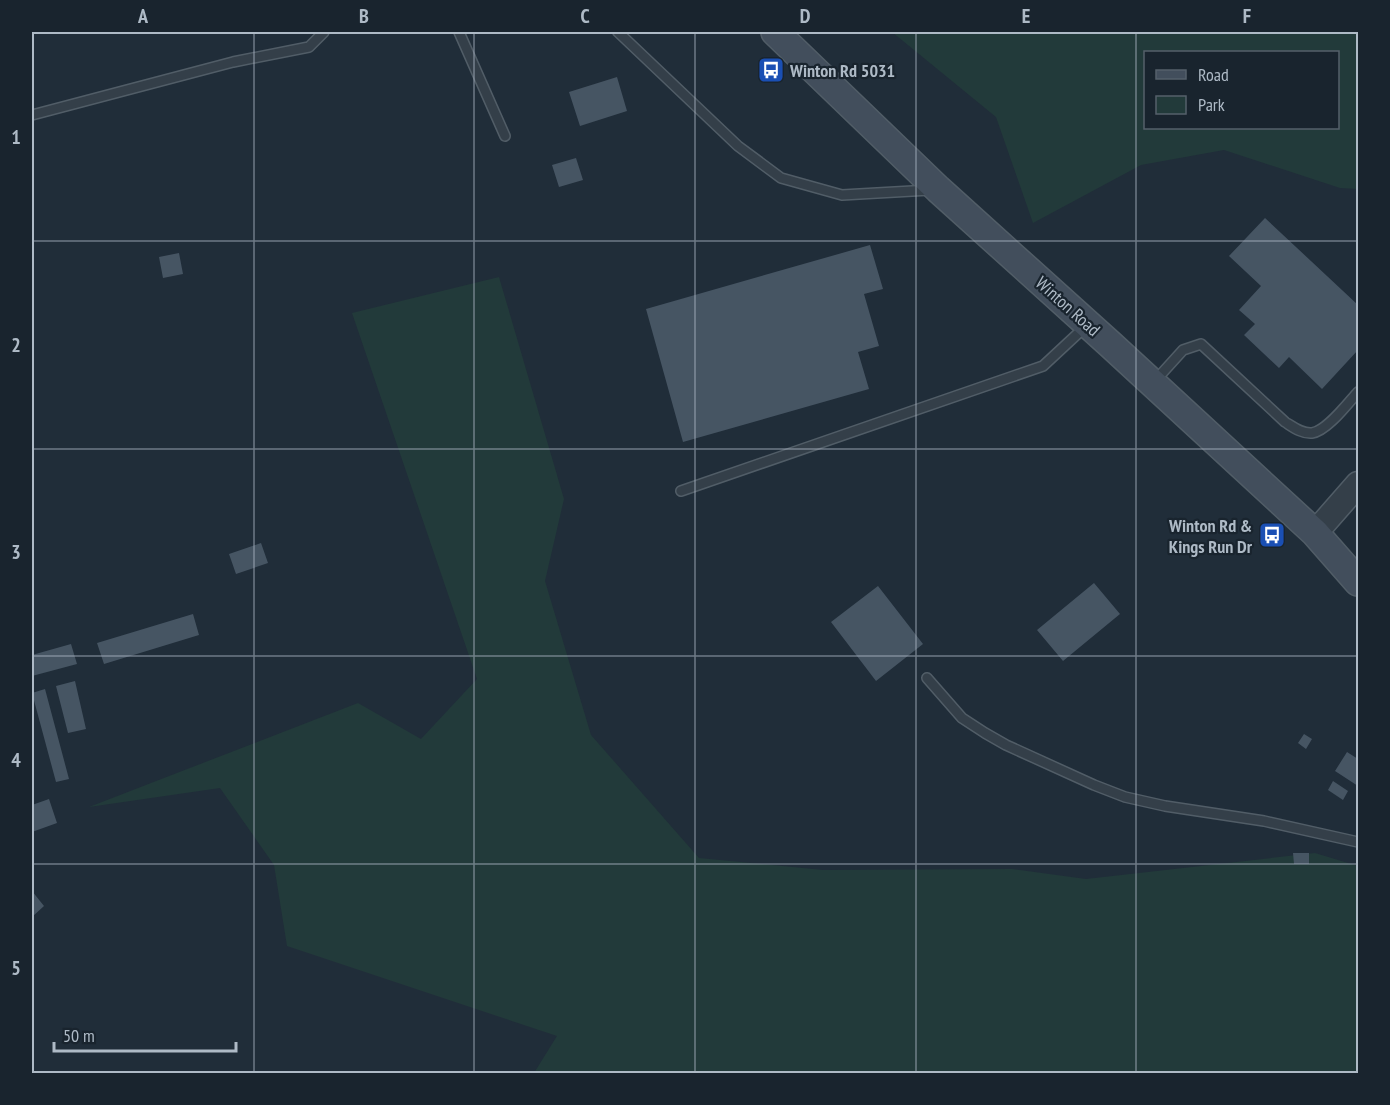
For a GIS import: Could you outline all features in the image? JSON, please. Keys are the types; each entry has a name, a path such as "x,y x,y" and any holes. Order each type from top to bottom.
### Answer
{"main road":[{"name":"Winton Road","path":"775,32 938,189 1315,533 1359,582"}],"street":[{"path":"1315,533 1359,484"}],"lane":[{"path":"32,115 233,62 309,47 324,32"},
{"path":"459,32 505,136"},
{"path":"618,32 738,146 781,178 842,195 938,189"},
{"path":"681,491 1043,366 1088,324"},
{"path":"1153,383 1183,350 1201,344 1285,422 1299,430 1312,433 1324,428 1359,392"},
{"path":"927,678 962,718 985,733 1006,745 1125,797 1165,806 1264,821 1359,842"}],"green space":[{"path":"892,32 1358,32 1358,189 1340,188 1224,150 1141,165 1033,223 996,117"},
{"path":"499,277 564,499 545,581 591,735 699,858 823,870 1012,869 1086,879 1315,853 1358,866 1358,1073 534,1073 557,1036 287,946 274,865 220,788 89,807 358,703 421,739 477,679 352,313"}],"building":[{"path":"617,77 627,111 580,126 569,92"},
{"path":"576,158 583,180 559,187 552,165"},
{"path":"1265,218 1358,305 1358,350 1322,389 1289,357 1279,368 1244,335 1255,324 1239,310 1261,286 1229,256"},
{"path":"870,245 883,289 864,294 879,346 858,352 869,389 683,442 646,309"},
{"path":"179,253 183,274 163,278 159,257"},
{"path":"261,543 268,563 236,574 229,554"},
{"path":"1094,583 1120,614 1063,661 1037,630"},
{"path":"878,586 923,644 876,681 831,622"},
{"path":"193,614 199,635 104,664 97,643"},
{"path":"71,644 77,664 32,676 32,655"},
{"path":"75,681 86,729 68,733 56,686"},
{"path":"45,689 69,779 56,782 32,693"},
{"path":"1304,734 1312,739 1306,749 1298,743"},
{"path":"1347,752 1358,759 1358,786 1335,771"},
{"path":"1333,781 1348,791 1343,800 1328,790"},
{"path":"49,799 57,823 32,832 32,805"},
{"path":"1293,853 1309,853 1309,864 1294,864"},
{"path":"32,891 44,906 32,917"}],"place":[{"name":"Winton Rd 5031","path":"771,70"},
{"name":"Winton Rd & Kings Run Dr","path":"1272,535"}]}
